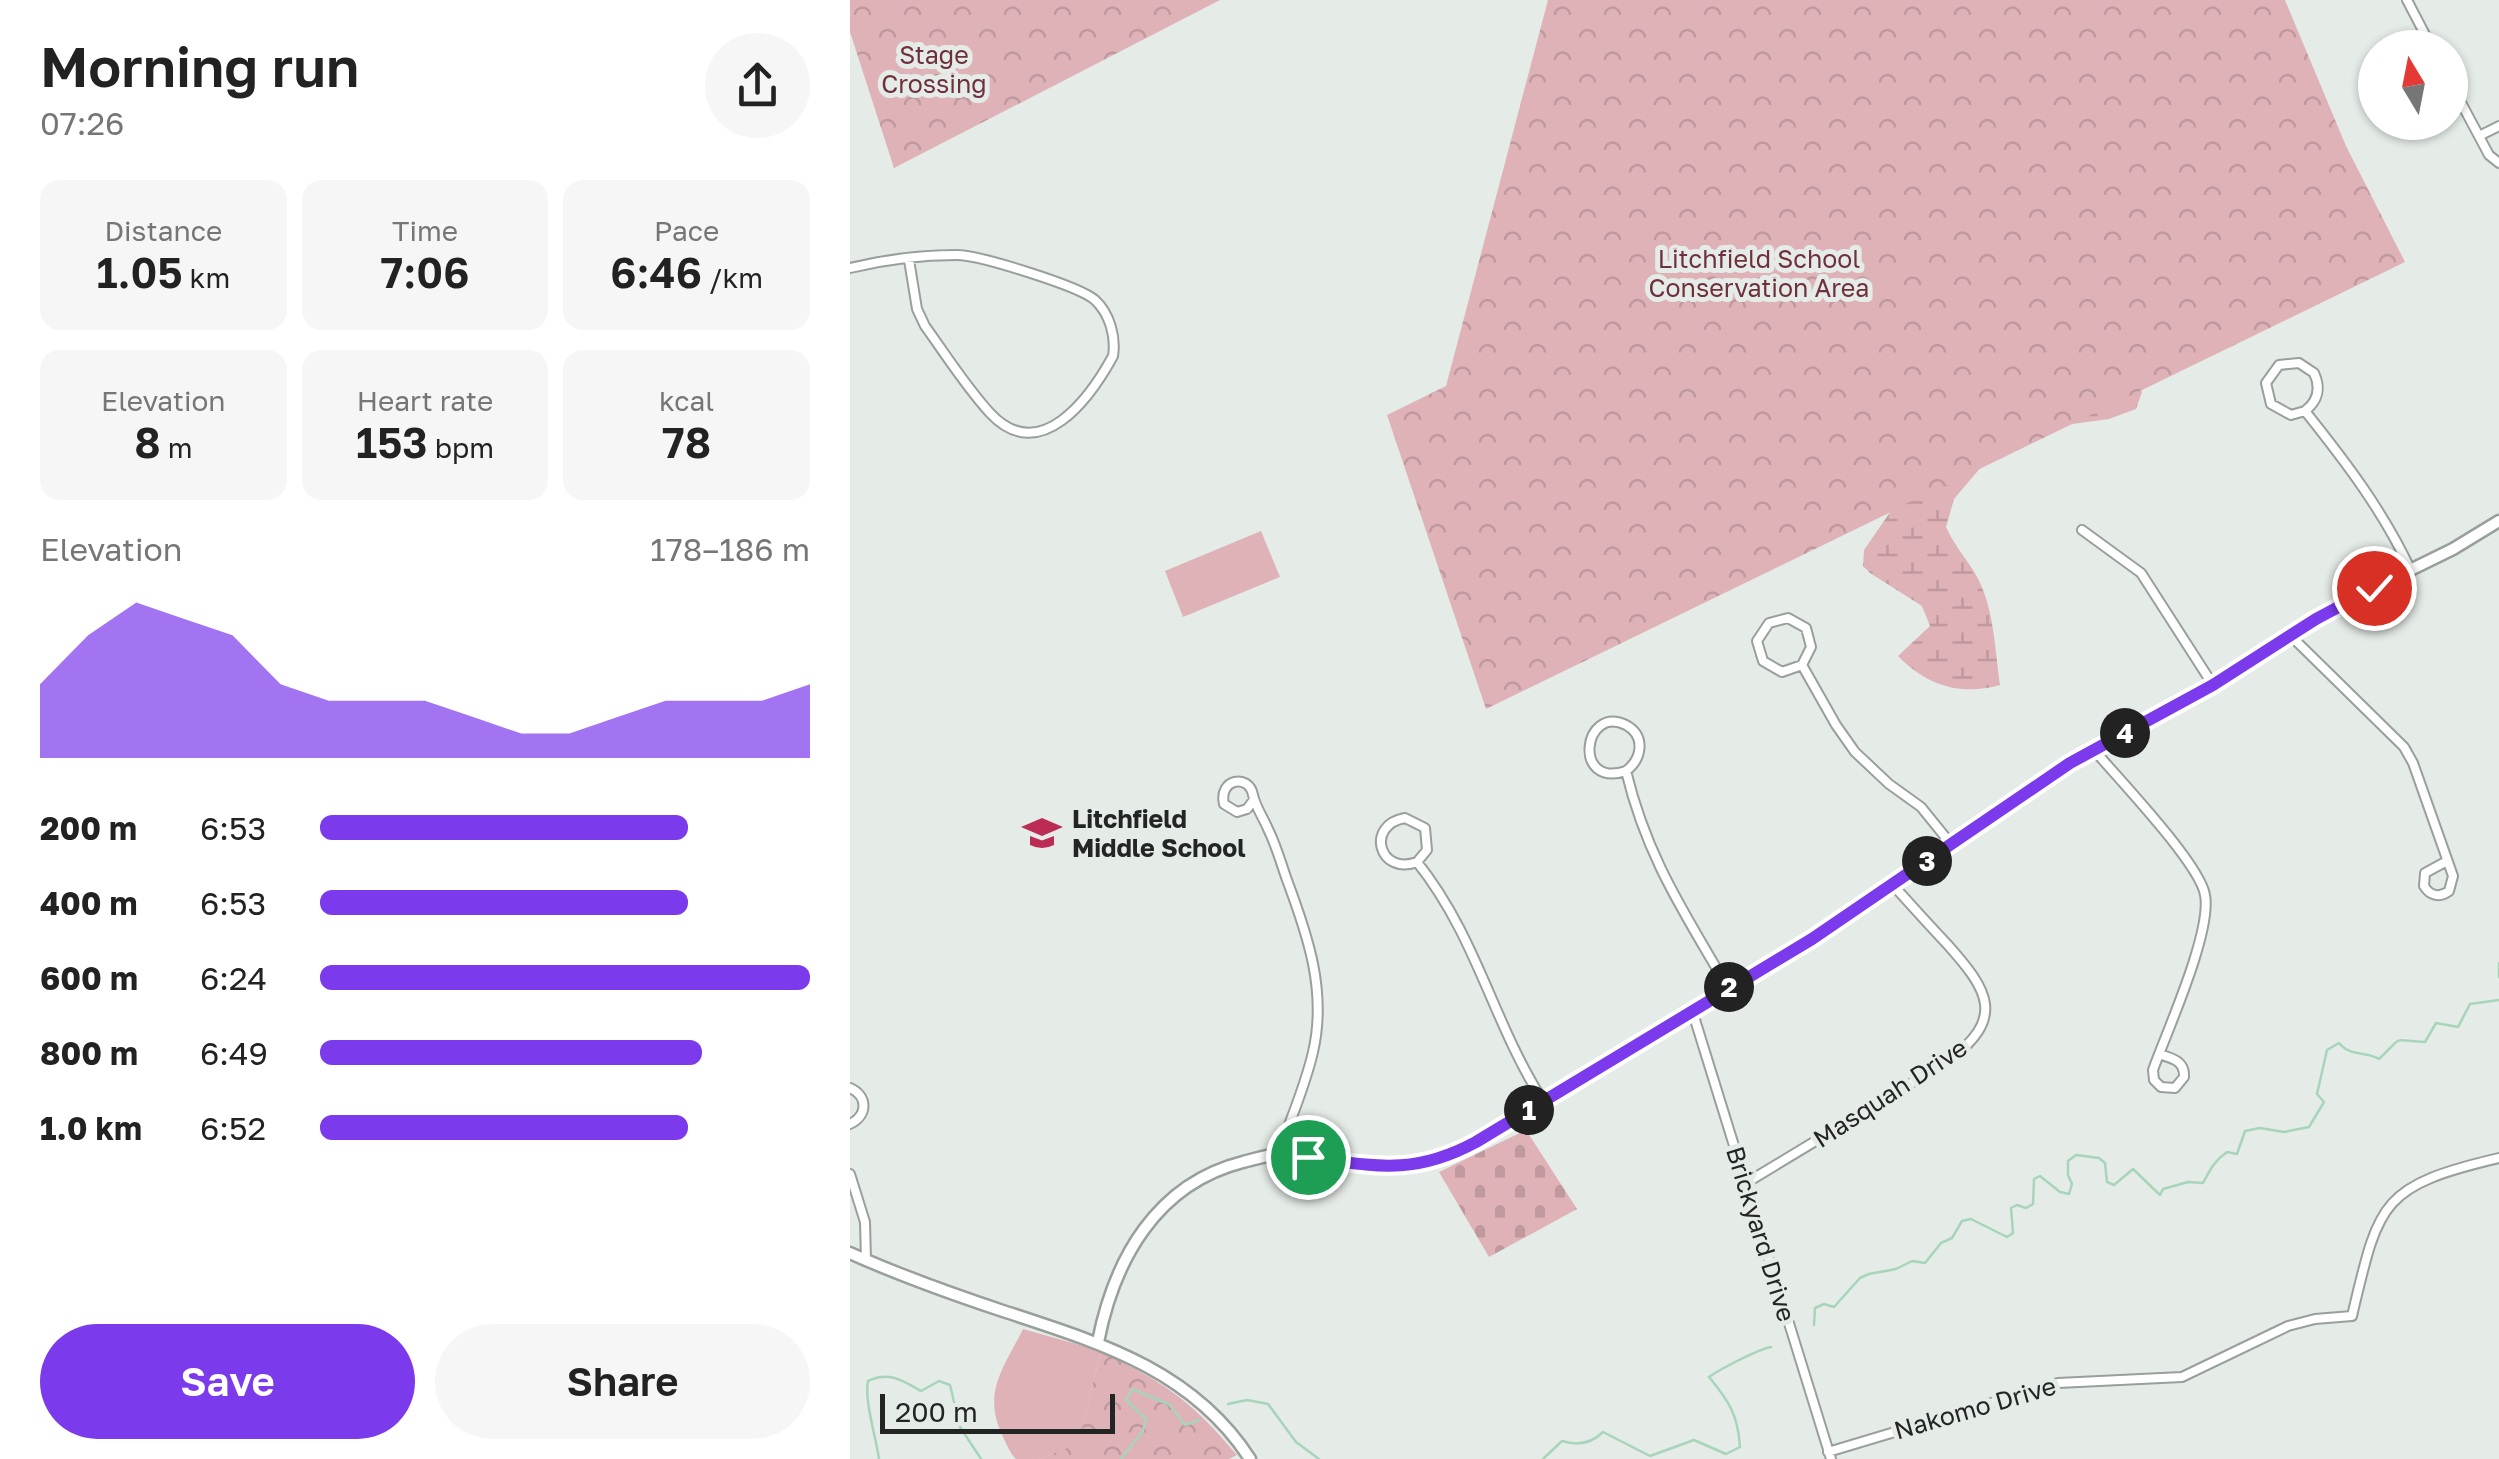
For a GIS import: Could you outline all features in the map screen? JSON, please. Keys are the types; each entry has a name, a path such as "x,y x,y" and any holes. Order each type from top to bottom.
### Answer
{"street":[{"path":"2407,0 2423,30"},
{"path":"2468,116 2490,155 2499,163"},
{"path":"2479,136 2499,126"},
{"path":"850,268 909,260 970,256 1092,298 1110,323 1113,356 1073,412 1057,426 1027,432 1008,426 990,414 925,326 917,310 909,260"},
{"path":"2298,363 2314,373 2317,397 2305,411 2283,413 2268,398 2269,376 2279,366 2298,363"},
{"path":"2305,411 2360,484 2411,570"},
{"path":"1098,1342 1113,1281 1124,1256 1151,1219 1175,1195 1210,1174 1278,1154 1376,1166 1426,1164 1476,1142 1812,939 2094,750 2213,685 2345,602 2499,521"},
{"path":"2082,530 2141,572 2213,685"},
{"path":"1788,618 1806,628 1812,647 1802,665 1782,672 1763,662 1758,641 1769,622 1788,618"},
{"path":"2292,637 2404,747 2447,860 2452,886 2440,896 2430,894 2423,882 2425,872 2447,860"},
{"path":"1802,665 1838,730 1855,752 1921,807 1951,844"},
{"path":"1605,724 1622,724 1636,734 1638,759 1626,771 1610,774 1590,759 1592,735 1605,724"},
{"path":"2094,750 2189,863 2204,890 2203,925 2159,1054 2154,1070 2154,1080 2166,1089 2175,1088 2184,1077 2183,1067 2159,1054"},
{"path":"1626,771 1650,852 1728,988"},
{"path":"1253,802 1247,810 1232,811 1223,800 1224,790 1232,783 1242,782 1252,791 1253,802 1269,830 1304,925 1318,986 1313,1055 1278,1154"},
{"path":"1406,818 1425,828 1427,850 1418,862 1394,863 1382,851 1381,835 1390,822 1406,818"},
{"path":"1418,862 1464,931 1522,1068 1543,1101"},
{"name":"Masquah Drive","path":"1746,1183 1948,1061 1975,1039 1981,1029 1985,1007 1977,980 1893,885"},
{"name":"Brickyard Drive","path":"1692,1010 1830,1456"},
{"path":"850,1088 860,1094 864,1104 861,1116 850,1124"},
{"name":"Nakomo Drive","path":"1830,1456 2058,1383 2182,1377 2288,1326 2316,1318 2352,1316 2370,1241 2393,1202 2418,1182 2499,1158"},
{"path":"850,1174 865,1222 866,1260"},
{"path":"850,1253 1140,1360 1187,1390 1227,1428 1250,1459"}],"green space":[{"name":"Stage Crossing","path":"850,0 1220,0 894,168 850,32"},
{"name":"Litchfield School Conservation Area","path":"1548,0 2285,0 2346,146 2405,262 1486,709 1387,415 1446,386"},
{"path":"2125,357 2142,392 2136,409 2109,419 2043,428 1982,466 1954,499 1946,527 1987,600 2000,685 1958,689 1921,675 1898,656 1930,626 1922,606 1870,573 1863,566 1864,550 1893,508"},
{"path":"1261,531 1280,577 1183,617 1165,571"},
{"path":"1526,1130 1577,1209 1489,1257 1439,1172"},
{"path":"1023,1329 1101,1351 1078,1445 1039,1459 1014,1457 994,1408 997,1382"},
{"path":"1101,1351 1176,1395 1237,1455 1229,1459 1039,1459 1078,1444"}],"waterway":[{"path":"2499,963 2499,977"},
{"path":"1814,1325 1815,1308 1824,1304 1834,1307 1860,1278 1869,1274 1896,1269 1912,1261 1925,1263 1941,1243 1952,1238 1962,1221 1971,1219 2007,1237 2013,1233 2011,1208 2033,1204 2034,1179 2040,1176 2060,1192 2069,1194 2072,1184 2068,1161 2076,1155 2099,1158 2105,1163 2107,1182 2114,1185 2133,1169 2160,1195 2163,1189 2188,1182 2203,1183 2223,1155 2237,1154 2245,1131 2260,1128 2284,1132 2309,1127 2324,1102 2317,1094 2327,1050 2339,1043 2349,1051 2379,1059 2398,1041 2425,1042 2436,1023 2458,1027 2470,1004 2499,1000"},
{"path":"1543,1459 1562,1441 1584,1443 1603,1432 1650,1456 1694,1440 1726,1454 1740,1447 1737,1426 1727,1401 1709,1377 1771,1347"},
{"path":"879,1459 867,1389 868,1381 882,1377 901,1380 921,1391 939,1381 950,1385 960,1427 981,1459"},
{"path":"1121,1459 1143,1431 1146,1419 1126,1400 1132,1389 1170,1405 1185,1425 1199,1420"},
{"path":"1228,1404 1247,1400 1268,1404 1296,1442 1319,1459"}],"place":[{"name":"Litchfield Middle School","path":"1042,833"}],"route":[{"path":"1308,1157 1402,1167 1447,1158 1812,939 2070,763 2213,685 2316,619 2374,588"}]}
